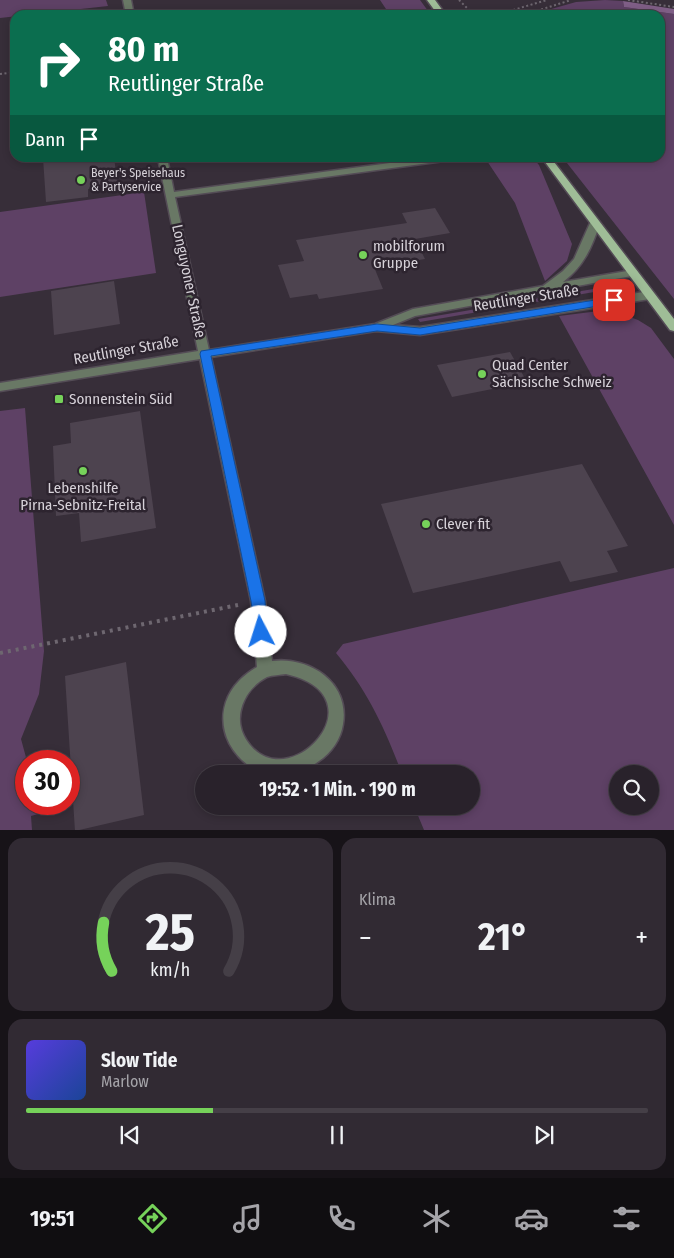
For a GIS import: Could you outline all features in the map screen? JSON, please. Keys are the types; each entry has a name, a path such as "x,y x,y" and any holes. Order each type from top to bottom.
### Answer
{"main road":[{"path":"550,162 674,327"}],"street":[{"name":"Longuyoner Straße","path":"163,162 258,601 265,670"},
{"path":"170,195 414,162"},
{"name":"Reutlinger Straße","path":"540,292 568,275 578,263 586,251 595,223"},
{"name":"Reutlinger Straße","path":"0,386 24,384 377,327 413,313 540,292 633,273"},
{"name":"Reutlinger Straße","path":"377,327 420,332 650,295"},
{"path":"286,667 307,671 324,684 334,701 336,722 328,742 313,758 291,767 268,766 248,757 235,740 230,719 234,699 247,682 265,670 286,667"}],"path":[{"path":"459,0 469,10"},
{"path":"513,10 547,0"},
{"path":"540,10 571,0"},
{"path":"628,0 674,7"},
{"path":"0,653 258,601"}],"shaded area":[{"path":"0,0 106,0 108,6 72,10 10,10 10,17 0,18"},
{"path":"380,0 420,0 427,10 387,10"},
{"path":"623,1 624,7 645,10 548,10 576,2"},
{"path":"623,1 674,9 674,14 665,13 665,10 624,7"},
{"path":"665,13 674,14 674,299 566,162 665,162"},
{"path":"488,162 536,162 539,165 572,244 567,261 545,281 515,203"},
{"path":"144,192 156,273 0,297 0,212"},
{"path":"605,287 606,290 420,322 418,319"},
{"path":"599,311 619,313 638,320 651,328 674,359 674,525 559,316"},
{"path":"25,408 44,651 39,694 21,739 24,750 15,750 15,815 34,815 31,816 32,830 0,830 0,411"},
{"path":"674,568 674,830 424,830 418,815 480,815 480,765 398,765 389,741 366,695 336,653 343,644"}],"building":[{"name":"Beyer's Speisehaus & Partyservice","path":"43,162 115,162 118,185 88,189 88,197 46,202"},
{"name":"mobilforum Gruppe","path":"435,208 450,233 415,239 425,259 374,267 383,289 319,299 317,294 290,298 278,265 304,261 296,240 407,223 402,213"},
{"path":"114,281 120,324 54,335 51,291"},
{"name":"Quad Center Sächsische Schweiz","path":"510,352 527,382 452,397 437,365"},
{"name":"Lebenshilfe Pirna-Sebnitz-Freital","path":"140,411 156,528 81,542 79,513 56,516 53,446 71,443 70,423"},
{"path":"582,464 628,546 607,551 618,572 570,582 560,561 413,593 381,504"},
{"path":"126,662 144,815 75,830 74,815 80,815 80,750 70,750 65,676"}],"place":[{"name":"Beyer's Speisehaus & Partyservice","path":"81,180"},
{"name":"mobilforum Gruppe","path":"363,255"},
{"name":"Quad Center Sächsische Schweiz","path":"482,374"},
{"name":"Sonnenstein Süd","path":"59,399"},
{"name":"Lebenshilfe Pirna-Sebnitz-Freital","path":"83,471"},
{"name":"Clever fit","path":"426,524"}],"route":[{"path":"261,632 258,601 205,354 377,327 420,332 614,300"}]}
